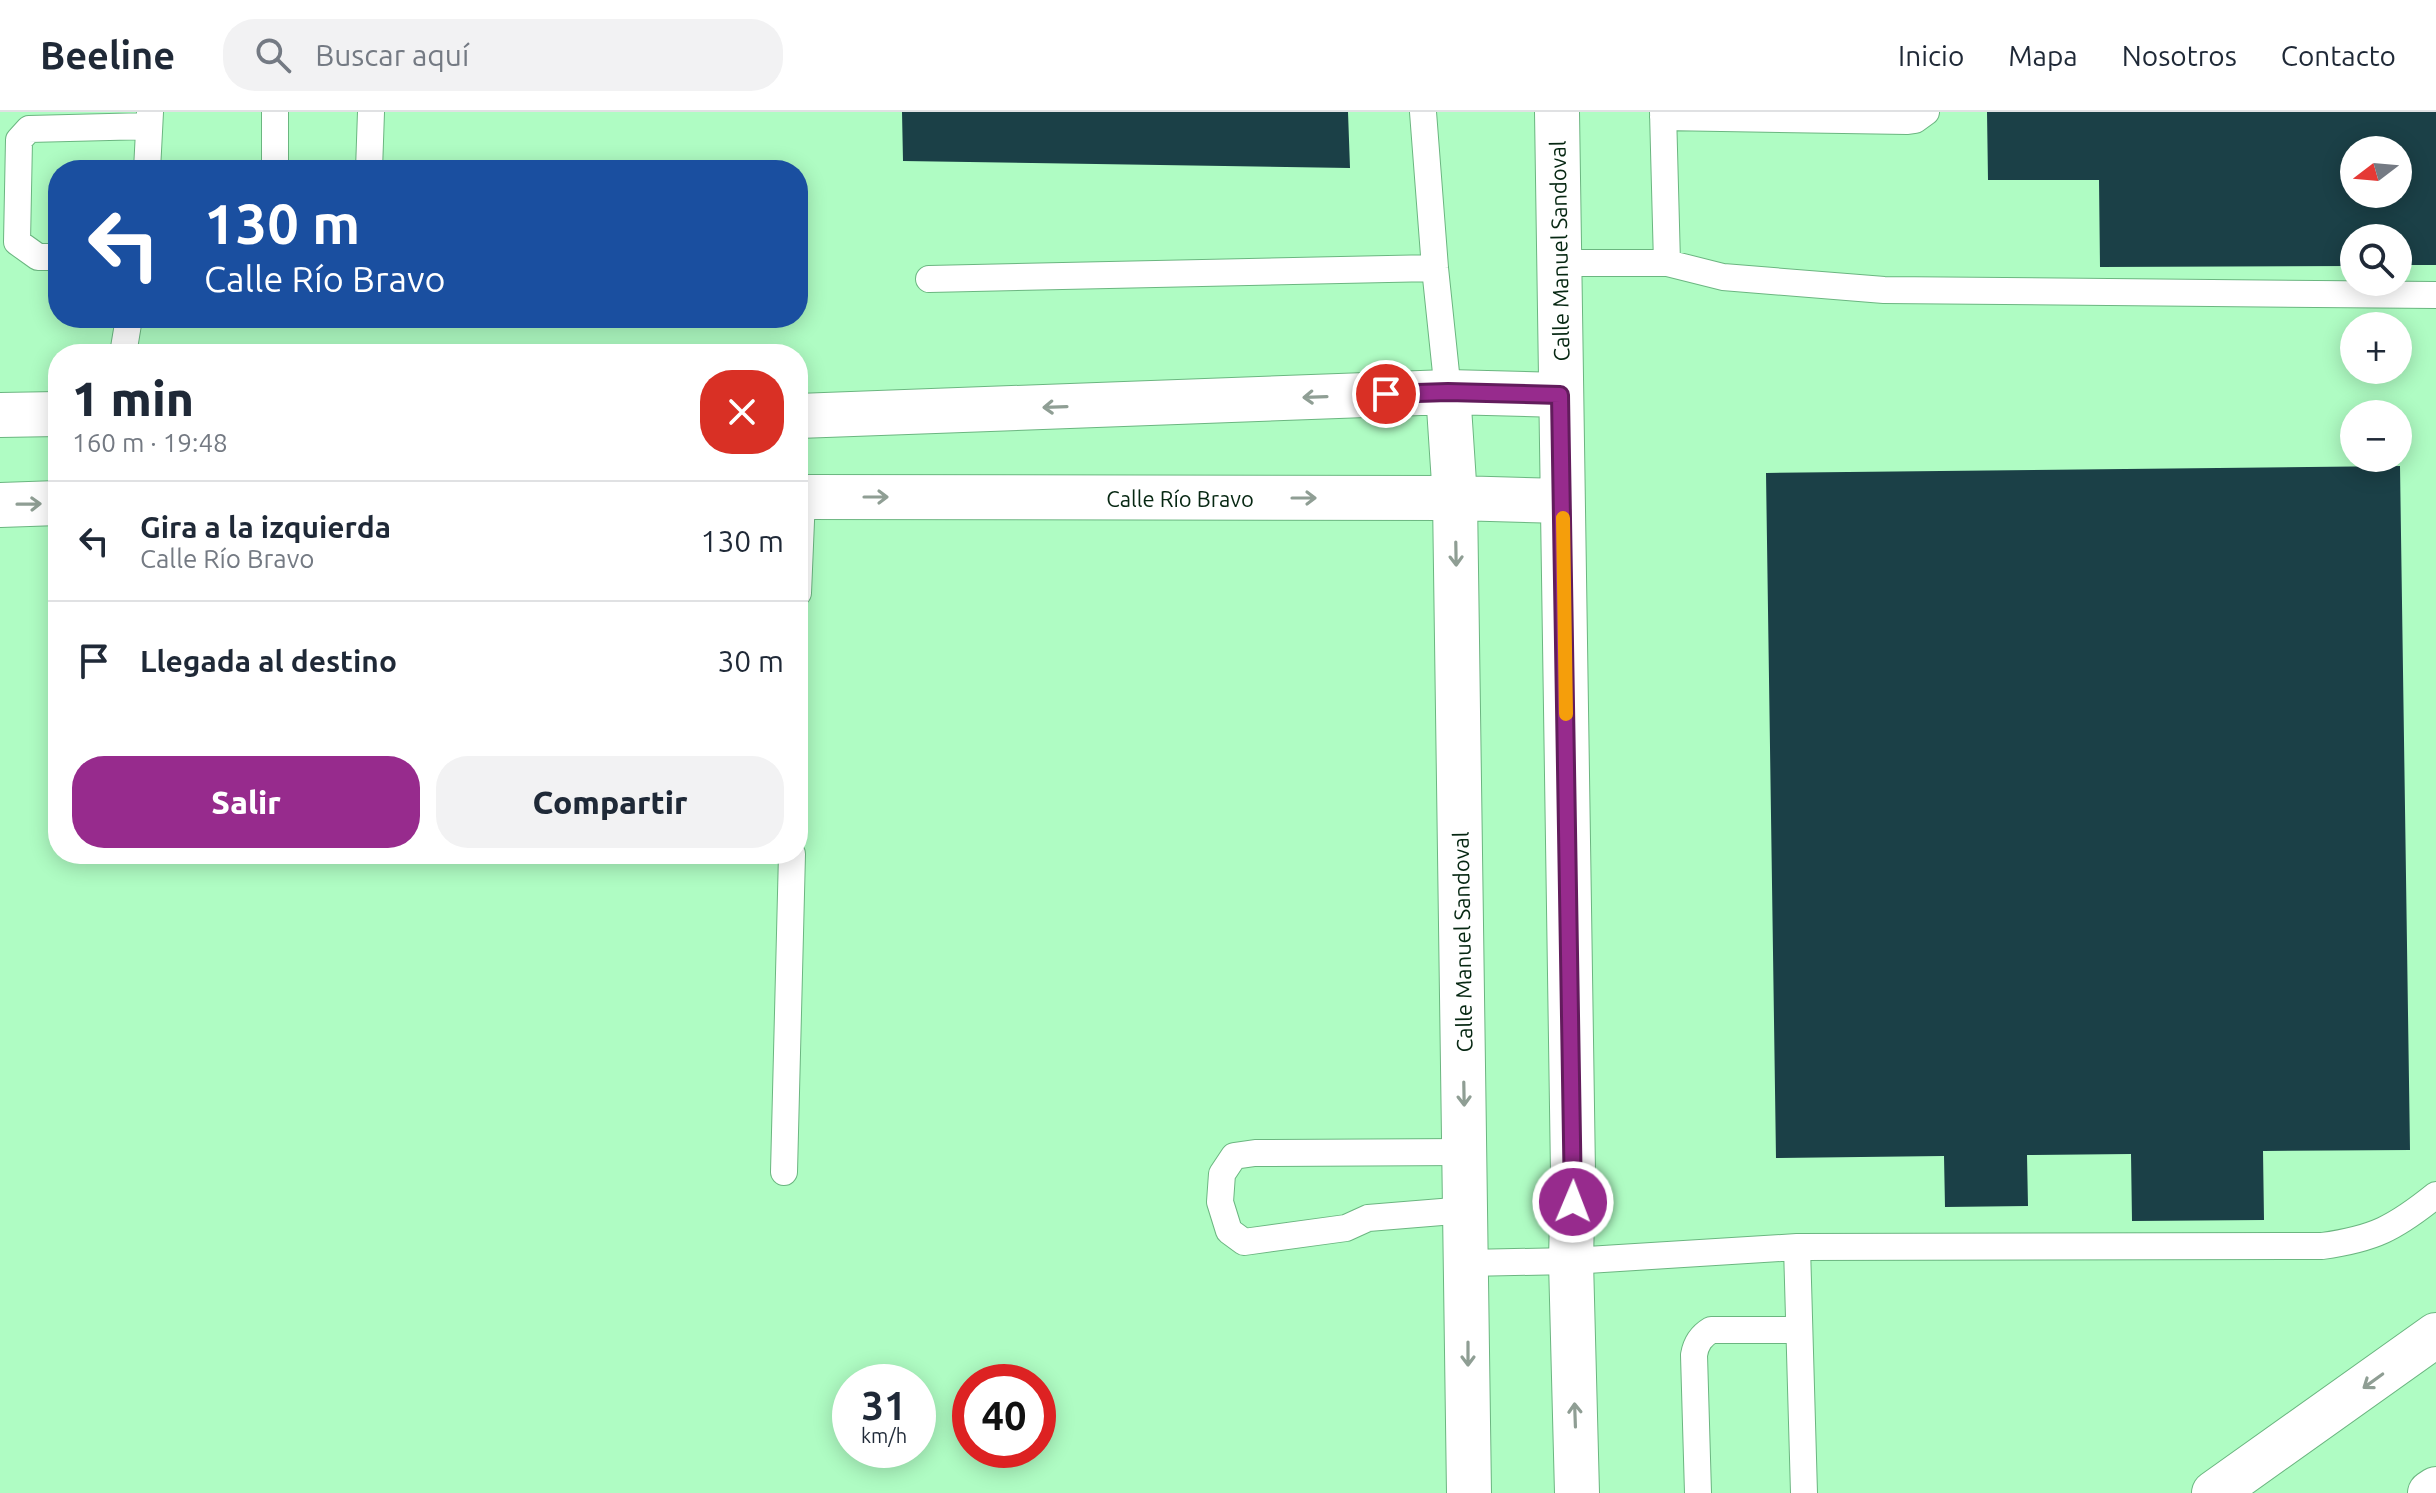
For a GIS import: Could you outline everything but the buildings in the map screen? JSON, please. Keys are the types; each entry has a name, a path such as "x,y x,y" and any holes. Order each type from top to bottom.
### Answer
{"street":[{"name":"Calle Manuel Sandoval","path":"1557,112 1573,1173 1571,1261 1577,1493"},
{"name":"Calle Manuel Sandoval","path":"1448,392 1455,498 1469,1493"},
{"path":"808,416 1448,392 1560,395"},
{"path":"0,415 48,414"},
{"name":"Calle Río Bravo","path":"808,497 1455,498 1562,501"},
{"path":"0,505 48,503"},
{"path":"2214,1493 2436,1335"},
{"path":"2430,1493 2436,1489"}],"lane":[{"path":"275,112 275,160"},
{"path":"369,160 371,112"},
{"path":"1423,112 1448,392"},
{"path":"1667,263 1663,114 1908,121 1926,112"},
{"path":"48,257 38,257 17,242 19,140 29,129 149,119 147,160"},
{"path":"1560,263 1667,263 1723,277 1884,290 2436,295"},
{"path":"929,279 1435,268"},
{"path":"784,1172 792,864"},
{"path":"1465,1152 1255,1153 1234,1156 1222,1174 1220,1202 1229,1231 1244,1242 1346,1228 1368,1218 1466,1210"},
{"path":"1467,1263 1571,1261 1797,1247 2322,1246 2379,1234 2407,1218 2436,1195"},
{"path":"1797,1247 1804,1493"},
{"path":"1698,1493 1695,1346 1711,1330 1799,1330"}],"slow traffic":[{"path":"1563,518 1566,714"}],"route":[{"path":"1386,394 1560,395 1573,1202"}]}
